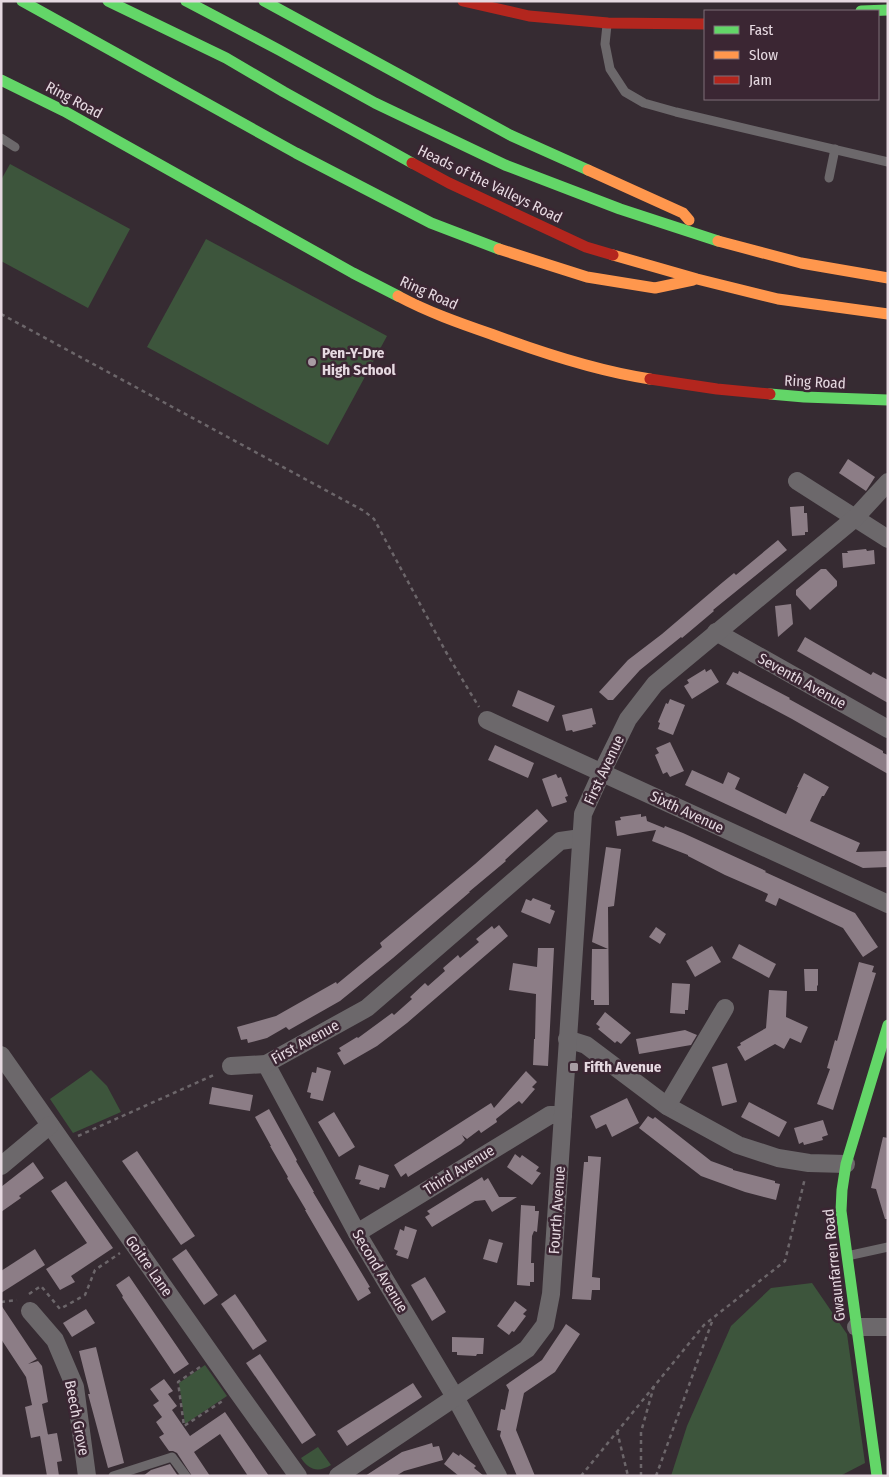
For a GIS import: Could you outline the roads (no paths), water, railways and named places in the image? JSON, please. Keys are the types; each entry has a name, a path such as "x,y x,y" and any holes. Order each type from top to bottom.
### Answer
{"main road":[{"path":"22,1 296,153 431,223 508,252 587,276 655,288 697,279"},
{"name":"Heads of the Valleys Road","path":"108,1 226,58 449,183 586,247 697,279 778,299 888,314"},
{"name":"Heads of the Valleys Road","path":"186,1 375,103 505,166 620,209 706,238 801,263 888,278"},
{"path":"264,1 510,134 683,213 706,238"},
{"path":"463,1 529,16 608,23 704,24"},
{"name":"Ring Road","path":"1,80 64,111 353,274 427,311 511,342 573,362 636,377 717,390 804,397 888,400"},
{"name":"Gwaunfarren Road","path":"878,1476 841,1211 846,1164 888,1025"}],"street":[{"path":"797,481 888,539"},
{"name":"First Avenue","path":"231,1066 266,1064 367,1008 560,841 581,838 583,814 602,772 628,719 655,684 855,518 888,482"},
{"name":"Seventh Avenue","path":"716,632 888,729"},
{"name":"Sixth Avenue","path":"487,720 888,904"},
{"name":"Fourth Avenue","path":"338,1476 527,1350 545,1325 551,1294 581,838"},
{"path":"667,1106 725,1008"},
{"path":"567,1039 586,1045 667,1106 738,1145 778,1158 809,1163 846,1164"},
{"name":"Goitre Lane","path":"1,1054 213,1358 298,1476"},
{"name":"Second Avenue","path":"266,1064 357,1233 454,1397 498,1476"},
{"name":"Third Avenue","path":"357,1233 550,1114 564,1115"},
{"path":"1,1166 50,1125"},
{"name":"Beech Grove","path":"26,1305 55,1340 74,1387 87,1476"},
{"path":"856,1328 888,1327"}],"lane":[{"path":"608,23 605,44 610,69 625,92 644,103 888,162"},
{"path":"1,138 15,147"},
{"path":"829,178 835,149"},
{"path":"847,1256 888,1247"},
{"path":"114,1476 172,1458 186,1476"}],"place":[{"name":"Pen-Y-Dre High School","path":"312,362"},
{"name":"Fifth Avenue","path":"574,1067"}]}
